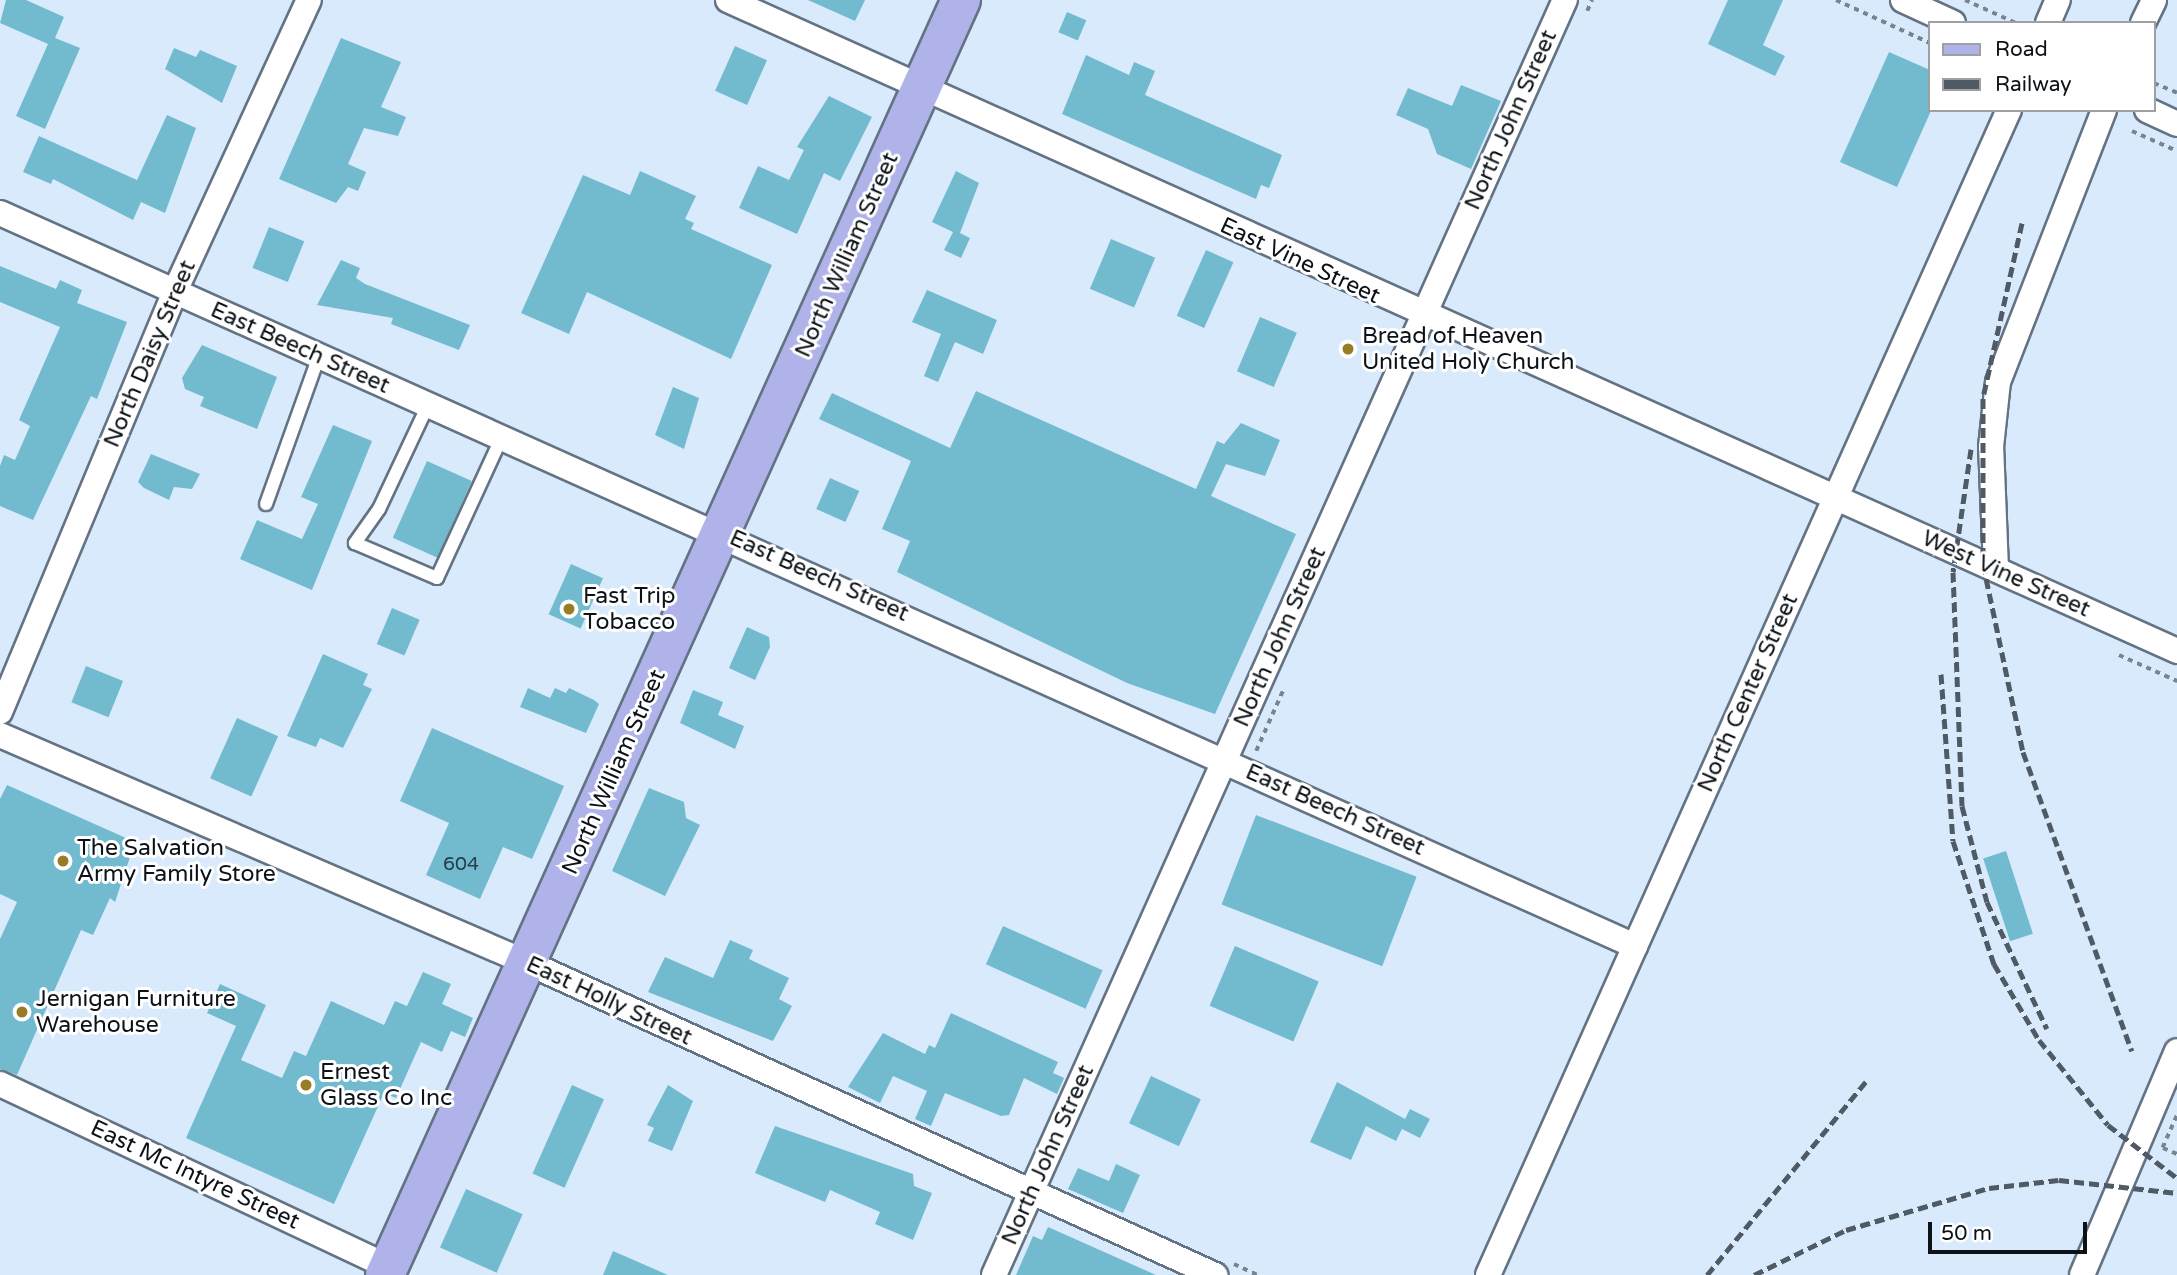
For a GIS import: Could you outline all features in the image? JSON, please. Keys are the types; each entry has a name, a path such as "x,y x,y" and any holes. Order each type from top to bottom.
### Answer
{"main road":[{"name":"North William Street","path":"387,1271 723,533 961,0"}],"street":[{"name":"North Daisy Street","path":"0,712 175,291 309,0"},
{"name":"East Vine Street","path":"728,0 1422,317 1834,498"},
{"name":"North John Street","path":"995,1275 1565,0"},
{"path":"1903,0 1949,21"},
{"path":"2049,21 2059,0"},
{"path":"2144,21 2154,0"},
{"name":"North Center Street","path":"1488,1275 2007,112"},
{"path":"1996,569 1990,457 1998,382 2103,112"},
{"path":"2151,112 2177,124"},
{"name":"East Beech Street","path":"0,213 428,405 723,533 1635,946"},
{"name":"West Vine Street","path":"1834,498 2177,651"},
{"name":"East Holly Street","path":"0,735 528,963 1215,1275"},
{"path":"2082,1275 2177,1051"},
{"name":"East Mc Intyre Street","path":"0,1084 387,1271"}],"lane":[{"path":"266,504 319,356"},
{"path":"428,405 379,509 355,544 437,578 502,437"}],"path":[{"path":"1836,0 1928,42"},
{"path":"1965,0 2012,21"},
{"path":"2156,84 2177,93"},
{"path":"2132,131 2177,152"},
{"path":"2119,655 2177,681"},
{"path":"2177,1116 2163,1148 2177,1154"}],"building":[{"path":"6,0 26,0 64,17 55,38 80,48 45,129 16,116 48,44 0,23"},
{"path":"808,0 865,0 855,21"},
{"path":"1728,0 1783,0 1763,45 1785,56 1775,76 1708,44"},
{"path":"1067,12 1086,20 1078,40 1058,32"},
{"path":"341,38 401,62 381,107 406,117 398,136 364,128 348,164 366,172 358,191 348,187 336,203 279,179"},
{"path":"735,46 767,60 747,105 715,91"},
{"path":"174,48 196,57 200,50 237,66 222,103 165,69"},
{"path":"1889,52 1928,69 1930,113 1897,187 1840,162"},
{"path":"1086,55 1129,75 1134,62 1155,71 1145,95 1282,155 1269,188 1261,185 1256,199 1062,114"},
{"path":"1461,85 1501,101 1471,169 1437,154 1428,129 1396,115 1408,88 1452,106"},
{"path":"829,96 872,117 840,181 824,173 797,234 739,208 758,166 789,180 804,150 797,147"},
{"path":"167,115 196,128 165,213 141,202 133,220 53,179 51,184 23,172 39,136 137,180"},
{"path":"640,171 696,196 685,219 694,223 691,229 772,265 731,359 587,292 569,334 521,313 583,175 630,195"},
{"path":"956,171 979,183 960,233 970,238 961,258 944,250 953,232 932,222"},
{"path":"269,227 304,241 288,282 253,268"},
{"path":"1111,239 1155,258 1134,307 1090,289"},
{"path":"1206,250 1233,262 1204,328 1177,316"},
{"path":"341,260 360,268 356,278 365,284 470,325 459,350 391,324 393,318 317,305"},
{"path":"0,266 56,289 60,280 82,290 77,303 127,322 97,399 91,396 33,520 0,506 0,466 4,455 15,460 30,426 19,420 60,327 0,302"},
{"path":"927,290 997,320 983,354 955,342 938,382 924,376 941,334 912,322"},
{"path":"1260,317 1297,333 1274,387 1237,371"},
{"path":"202,345 277,377 257,429 200,406 204,397 185,389 182,378"},
{"path":"673,387 699,398 684,449 655,435"},
{"path":"976,391 1196,489 1217,441 1224,444 1241,423 1280,440 1265,476 1226,464 1211,496 1296,534 1215,714 1127,683 897,572 910,541 882,529 911,461 819,419 832,393 950,448"},
{"path":"333,425 372,441 312,590 240,559 257,520 302,539 318,504 301,497"},
{"path":"151,454 200,474 192,489 174,487 169,500 144,488 138,482"},
{"path":"427,461 472,481 438,558 393,538"},
{"path":"830,478 859,491 845,522 816,509"},
{"path":"571,564 603,578 581,628 549,614"},
{"path":"392,608 420,620 404,656 377,644"},
{"path":"747,627 769,637 770,647 755,680 729,668"},
{"path":"323,654 368,674 363,685 372,689 343,748 320,738 316,747 287,736"},
{"path":"86,666 123,681 108,717 71,702"},
{"path":"528,688 550,698 555,688 566,693 569,688 594,700 599,704 586,733 520,707"},
{"path":"693,690 723,702 718,715 744,726 735,749 680,723"},
{"path":"237,718 278,736 251,797 210,778"},
{"path":"432,728 564,786 532,859 503,847 480,899 426,875 449,823 400,801"},
{"name":"The Salvation Army Family Store","path":"7,785 135,842 115,902 110,898 93,935 81,930 17,1075 0,1069 0,939 17,902 0,894 0,799"},
{"path":"649,788 684,802 686,818 700,825 665,896 612,871"},
{"path":"1256,815 1417,877 1382,966 1222,905"},
{"path":"2006,851 2033,934 2010,941 1983,858"},
{"path":"1003,926 1103,970 1085,1009 986,964"},
{"path":"730,940 753,950 749,959 789,978 779,999 792,1006 773,1041 648,992 665,957 713,978"},
{"path":"1235,946 1319,982 1293,1041 1210,1006"},
{"name":"Ernest Glass Co Inc","path":"423,972 451,984 442,1004 473,1018 465,1037 451,1031 442,1052 421,1042 396,1098 384,1093 334,1204 186,1138 236,1026 207,1013 220,984 266,1005 241,1060 282,1078 294,1051 306,1056 331,1001 384,1025 395,1001 407,1006"},
{"path":"951,1013 1058,1062 1053,1073 1064,1078 1057,1094 1024,1078 1009,1115 1001,1116 945,1093 931,1126 915,1119 927,1091 893,1076 880,1103 848,1087 883,1033 925,1054 929,1045 935,1048"},
{"path":"1151,1076 1201,1099 1179,1146 1129,1123"},
{"path":"1337,1082 1405,1119 1410,1109 1430,1119 1420,1138 1402,1129 1396,1141 1366,1126 1351,1160 1310,1142"},
{"path":"572,1085 604,1099 565,1188 533,1174"},
{"path":"668,1085 693,1101 672,1151 648,1141 654,1128 647,1125"},
{"path":"775,1126 913,1174 914,1186 932,1193 913,1240 875,1224 880,1212 830,1190 825,1202 755,1173"},
{"path":"1116,1164 1140,1175 1123,1213 1068,1189 1078,1168 1109,1181"},
{"path":"466,1189 523,1214 497,1273 440,1247"},
{"path":"1048,1227 1156,1275 1016,1275 1033,1236 1042,1240"},
{"path":"613,1251 668,1275 603,1275"}],"railway":[{"path":"2022,223 1983,398 1983,564 2023,752 2132,1051"},
{"path":"1971,449 1953,572 1962,806 1987,902 2047,1029"},
{"path":"1941,674 1953,841 1994,964 2039,1040 2108,1125 2177,1178"},
{"path":"1707,1275 1867,1080"},
{"path":"1754,1275 1846,1230 1989,1188 2059,1180 2177,1193"}],"place":[{"name":"Bread of Heaven United Holy Church","path":"1348,349"},
{"name":"Fast Trip Tobacco","path":"569,609"},
{"name":"The Salvation Army Family Store","path":"63,861"},
{"name":"Jernigan Furniture Warehouse","path":"22,1012"},
{"name":"Ernest Glass Co Inc","path":"306,1085"}]}
